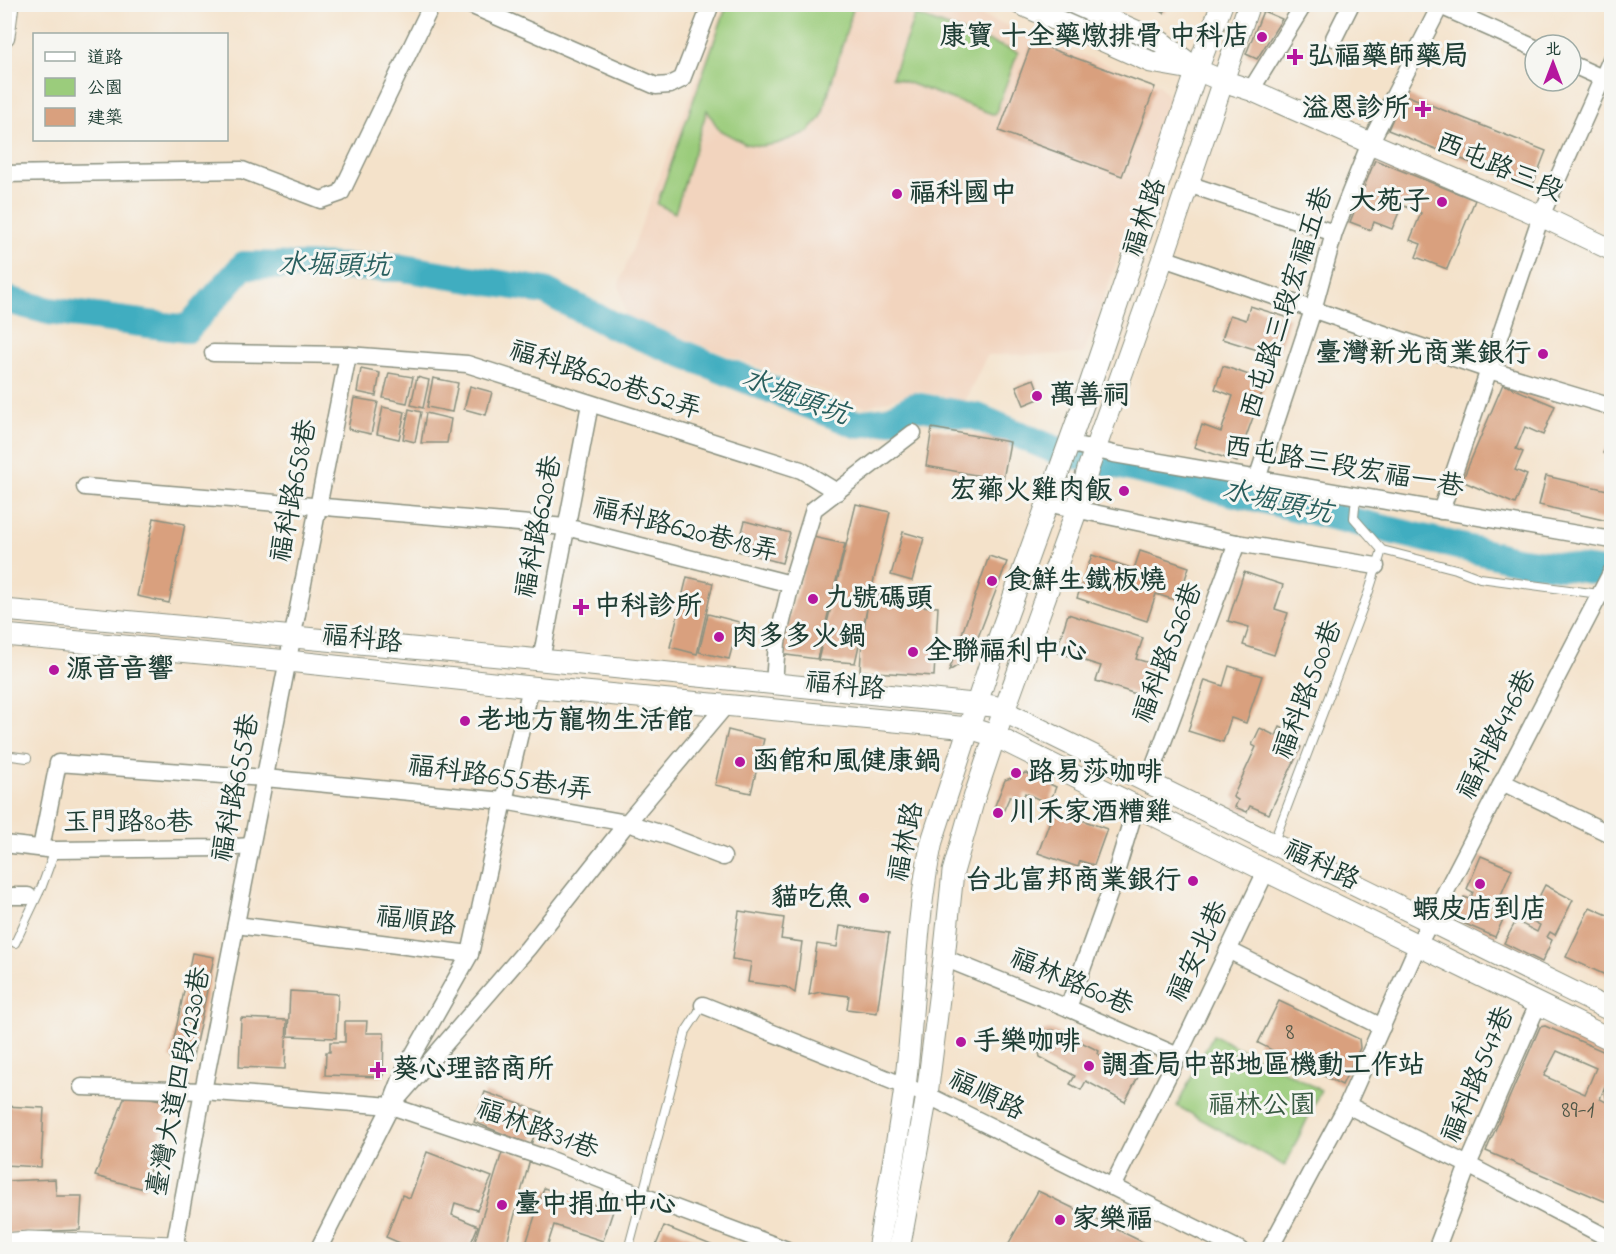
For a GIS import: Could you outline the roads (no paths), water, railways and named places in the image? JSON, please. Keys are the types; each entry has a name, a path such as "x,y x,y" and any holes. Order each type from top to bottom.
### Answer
{"main road":[{"path":"4,1247 29,1245 175,1249"}],"street":[{"path":"4,36 8,4"},
{"path":"4,174 242,170 321,200 342,193 432,4"},
{"path":"468,4 656,86 670,85 681,79 711,4"},
{"name":"西屯路三段","path":"1020,4 1151,62 1197,70 1251,90 1541,216 1611,250"},
{"name":"西屯路三段","path":"1075,4 1161,42 1197,70"},
{"name":"福林路","path":"878,1250 905,1087 928,860 940,813 1046,503 1088,391 1197,70 1222,4"},
{"name":"福林路","path":"899,1250 927,1095 953,872 995,736 1077,508 1091,459 1163,258 1249,4"},
{"path":"1251,90 1304,4"},
{"path":"1334,38 1352,4"},
{"path":"1439,5 1523,43"},
{"name":"西屯路三段宏福五巷","path":"1257,479 1313,309 1334,233 1370,143 1439,5"},
{"path":"1441,511 1541,216 1607,80 1611,57"},
{"path":"1583,69 1607,80"},
{"path":"1188,184 1334,233"},
{"path":"1163,258 1489,370 1611,407"},
{"name":"福科路620巷52弄","path":"213,352 348,355 467,364 801,470 837,492"},
{"name":"福科路658巷","path":"288,661 348,355"},
{"name":"福科路620巷","path":"541,660 590,404"},
{"path":"774,684 777,642 791,584 814,509 913,433"},
{"name":"西屯路三段宏福一巷","path":"1064,453 1091,459 1257,479 1611,540"},
{"name":"福科路620巷18弄","path":"85,487 566,527 791,584"},
{"path":"1046,503 1237,543 1379,558"},
{"name":"福科路526巷","path":"1148,782 1237,543"},
{"name":"福科路476巷","path":"1269,1250 1347,1105 1418,945 1502,782 1605,598 1611,571"},
{"name":"福科路","path":"4,610 541,660 993,706 1611,1011"},
{"name":"福科路","path":"4,635 969,728 995,736 1611,1040"},
{"name":"福科路655巷","path":"236,925 288,661"},
{"name":"福順路","path":"236,925 470,954 531,687"},
{"path":"391,1106 528,948 627,823 727,705"},
{"name":"福科路655巷1弄","path":"48,849 58,763 265,778 504,801 627,823 723,857"},
{"path":"1502,782 1611,835"},
{"path":"1068,1008 1111,889 1136,806"},
{"name":"玉門路80巷","path":"4,844 48,849 251,846"},
{"name":"福安北巷","path":"1112,1187 1178,1056 1266,871"},
{"path":"4,896 28,896"},
{"name":"臺灣大道四段1230巷","path":"175,1249 236,925"},
{"path":"1228,950 1382,1027"},
{"path":"318,1250 391,1106 404,1071 470,954"},
{"name":"福林路60巷","path":"944,958 1178,1056"},
{"name":"福科路547巷","path":"1436,1250 1468,1166 1538,1004"},
{"name":"福順路","path":"703,1005 927,1095 1240,1250"},
{"name":"福林路31巷","path":"82,1087 203,1091 391,1106 548,1159 787,1250"},
{"path":"1347,1105 1611,1240"}],"lane":[{"path":"1356,496 1354,518 1379,558 1456,569 1480,578 1605,598"},
{"name":"福科路500巷","path":"1273,844 1369,591 1379,558"},
{"path":"4,755 27,758"},
{"path":"15,943 42,886 48,849"},
{"path":"628,1250 686,1031 703,1005"}],"waterway":[{"name":"水堀頭坑","path":"4,299 49,311 187,329 244,265 402,268 545,291 612,325 856,424 888,420 915,406 977,417 1058,451 1516,560 1612,573"}],"place":[{"name":"康寶 十全藥燉排骨 中科店","path":"1262,37"},
{"name":"弘福藥師藥局","path":"1295,57"},
{"name":"溢恩診所","path":"1423,109"},
{"name":"福科國中","path":"897,194"},
{"name":"大苑子","path":"1442,202"},
{"name":"臺灣新光商業銀行","path":"1543,354"},
{"name":"萬善祠","path":"1037,396"},
{"name":"宏薌火雞肉飯","path":"1124,491"},
{"name":"食鮮生鐵板燒","path":"992,581"},
{"name":"九號碼頭","path":"813,599"},
{"name":"中科診所","path":"581,607"},
{"name":"肉多多火鍋","path":"719,637"},
{"name":"全聯福利中心","path":"913,652"},
{"name":"源音音響","path":"54,670"},
{"name":"老地方寵物生活館","path":"465,721"},
{"name":"函館和風健康鍋","path":"740,762"},
{"name":"路易莎咖啡","path":"1016,773"},
{"name":"川禾家酒糟雞","path":"998,813"},
{"name":"台北富邦商業銀行","path":"1193,881"},
{"name":"蝦皮店到店","path":"1480,884"},
{"name":"貓吃魚","path":"864,898"},
{"name":"手樂咖啡","path":"961,1042"},
{"name":"調查局中部地區機動工作站","path":"1089,1066"},
{"name":"葵心理諮商所","path":"378,1070"},
{"name":"臺中捐血中心","path":"502,1205"},
{"name":"家樂福","path":"1060,1220"}],"park label":[{"name":"福林公園","path":"1262,1106"}]}
